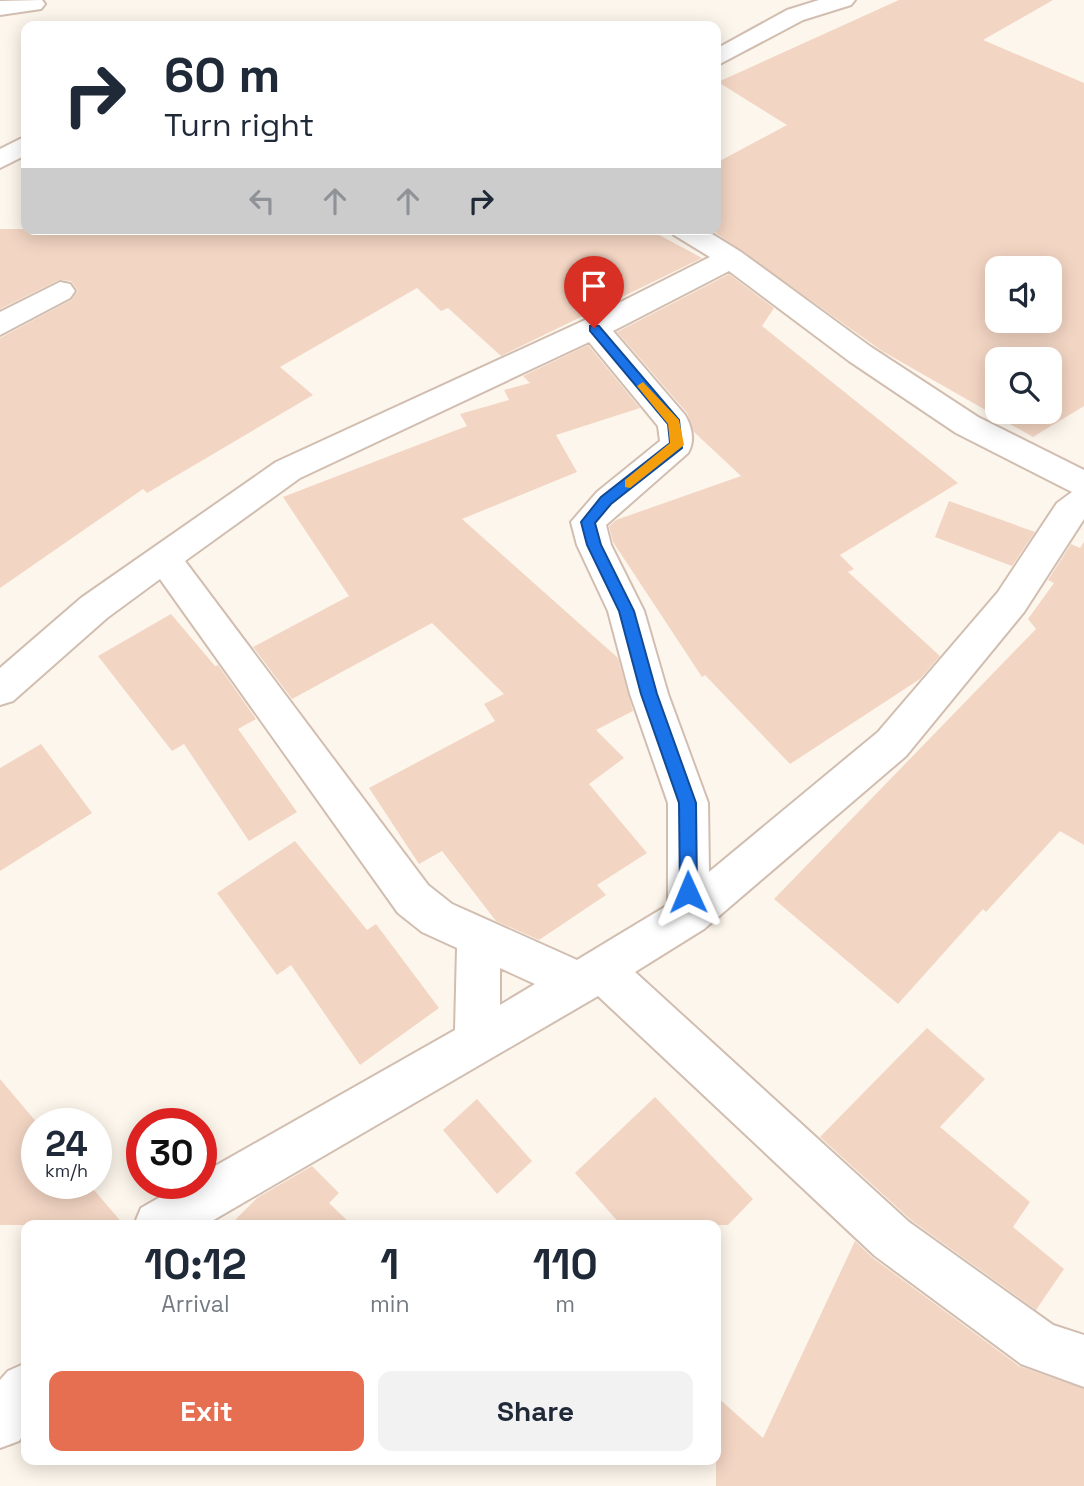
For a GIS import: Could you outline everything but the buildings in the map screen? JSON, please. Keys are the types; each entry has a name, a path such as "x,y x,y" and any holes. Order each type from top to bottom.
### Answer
{"street":[{"path":"721,56 795,15 843,0"},
{"path":"0,8 34,2 44,21"},
{"path":"0,160 21,148"},
{"path":"694,235 732,258 860,354 967,425 1084,484"},
{"path":"0,690 94,608 288,470 594,328 732,258"},
{"path":"0,325 60,290"},
{"path":"594,328 674,423 677,445 606,500 588,522 594,545 626,611 649,694 688,803 689,915"},
{"path":"167,1220 590,976 689,915 892,744 1011,602 1069,512 1084,501"},
{"path":"164,558 413,899 437,918 479,938 590,976 892,1239 1040,1346 1084,1361"},
{"path":"477,1040 479,938"},
{"path":"0,1422 21,1395"}],"slow traffic":[{"path":"630,483 677,445 674,423 643,386"}],"route":[{"path":"594,328 674,423 677,445 655,465 606,500 588,522 594,545 626,611 649,694 688,803 688,892"}]}
